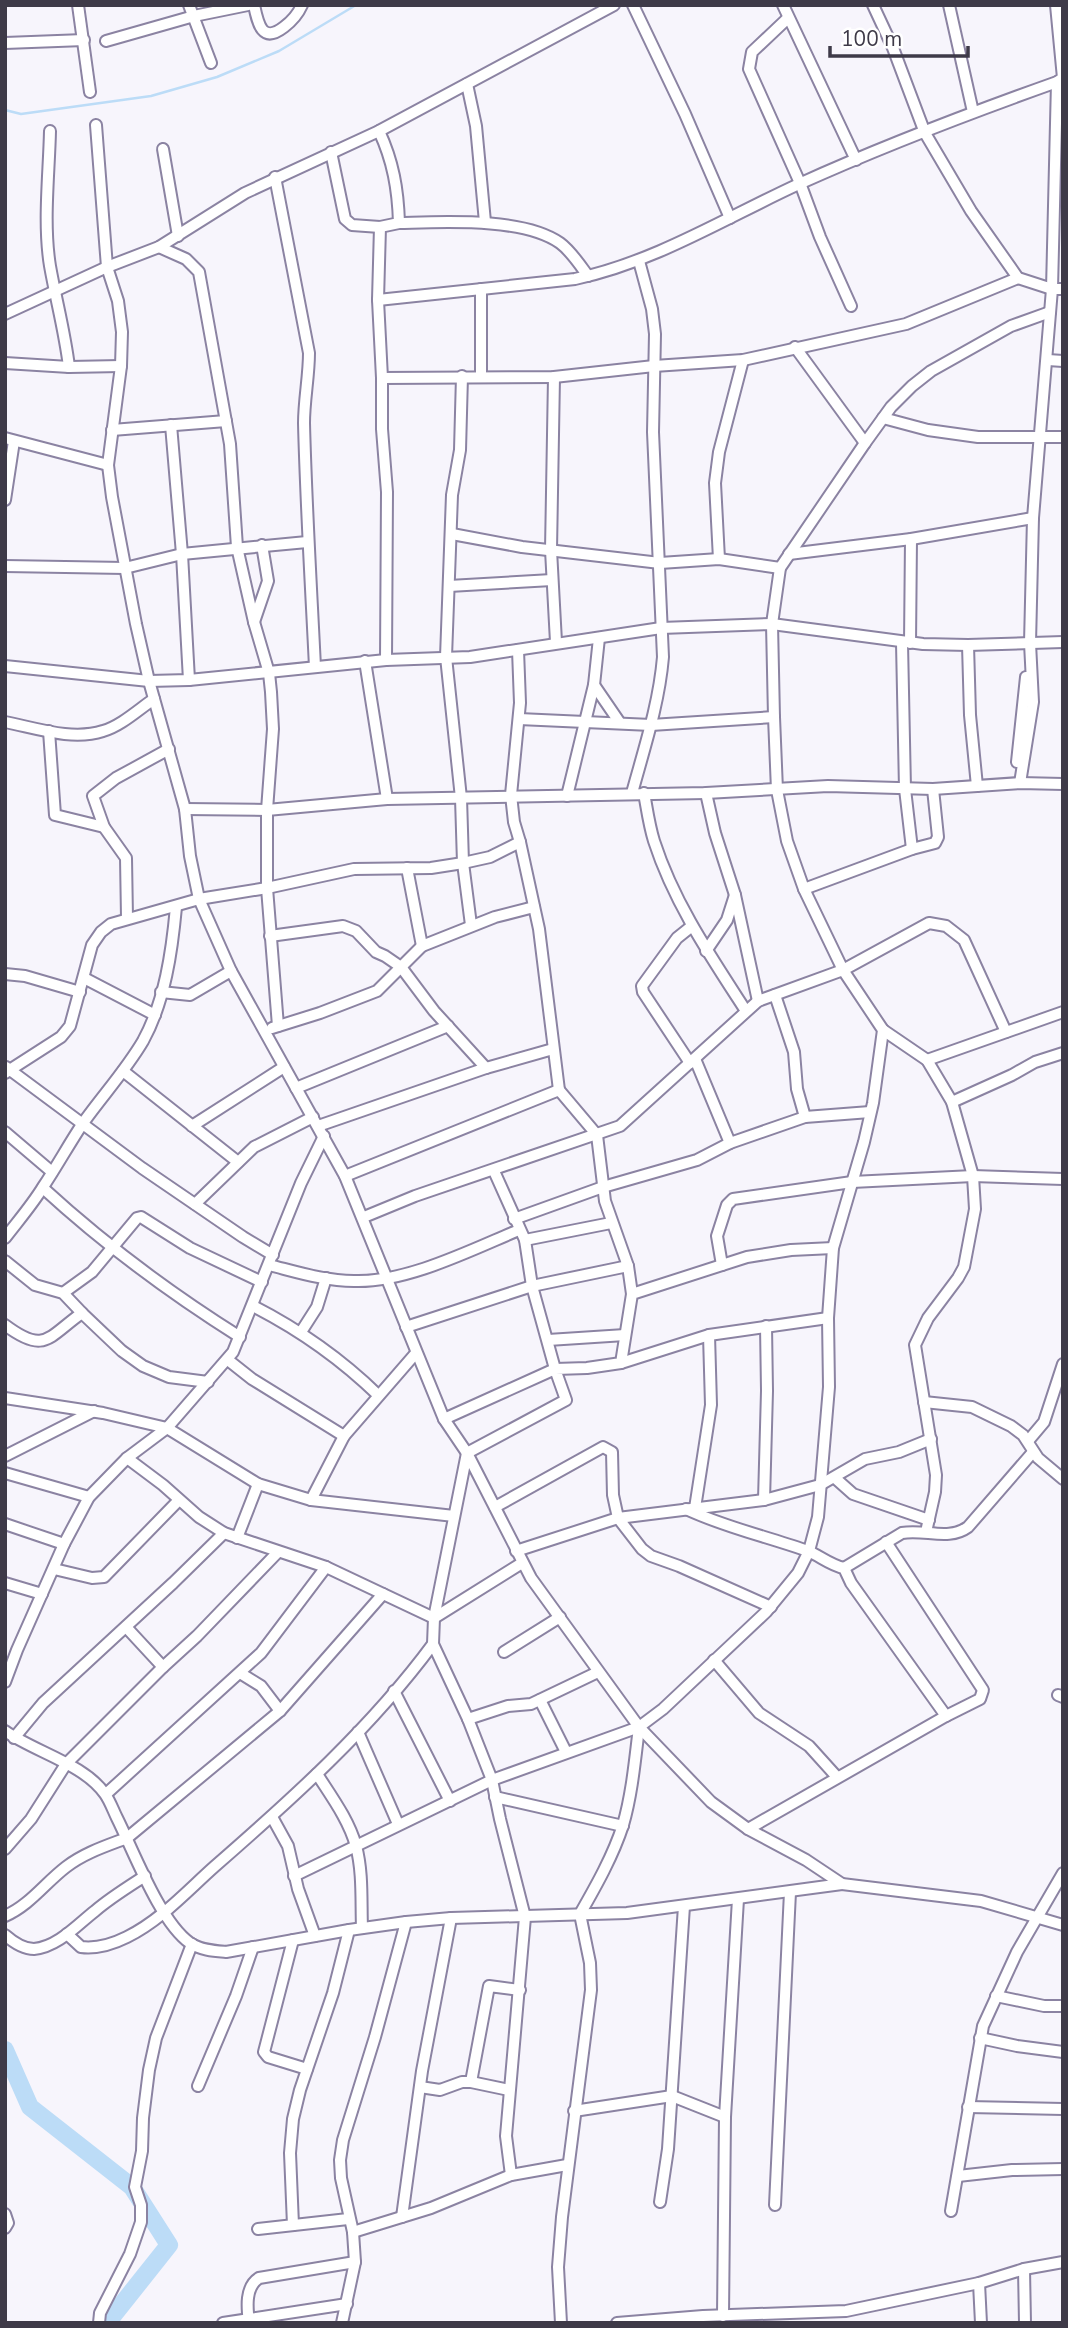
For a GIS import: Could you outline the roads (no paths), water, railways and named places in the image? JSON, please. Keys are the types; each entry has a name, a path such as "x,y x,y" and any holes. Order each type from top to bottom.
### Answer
{"street":[{"path":"78,5 90,92"},
{"path":"106,41 192,11 248,5"},
{"path":"254,5 258,23 263,31 271,34 291,23 302,5"},
{"path":"5,314 107,267 159,247 218,208 275,177 379,131 614,5"},
{"path":"633,5 685,114 730,218"},
{"path":"783,5 856,160"},
{"path":"873,5 893,48 925,133 971,211 1018,278"},
{"path":"949,5 973,113"},
{"path":"378,300 588,276 639,261 800,183 1057,82 1063,78 1056,5"},
{"path":"192,11 211,63"},
{"path":"788,18 752,52 749,69 851,306"},
{"path":"5,43 84,40"},
{"path":"1017,783 1033,702 1030,643 1033,518 1050,312 1057,289 1057,82"},
{"path":"467,84 476,126 485,222"},
{"path":"96,125 107,267 122,332 121,366 108,465 125,568 149,681 185,809 190,856 199,899 231,971 345,1176 364,1217 444,1419 467,1453 531,1578 639,1727 711,1802 748,1829 807,1860 842,1884"},
{"path":"50,131 50,266 69,367"},
{"path":"379,131 395,172 399,223"},
{"path":"163,149 178,236"},
{"path":"331,152 345,219 352,225 380,227 399,223 485,222 522,229 558,241 588,276"},
{"path":"275,177 309,353 304,419 307,542 315,667"},
{"path":"380,227 378,300 387,492 386,660"},
{"path":"159,247 186,259 199,272 230,444 237,547 269,673 273,729 267,810 267,888 278,1026"},
{"path":"632,793 651,725 663,657 653,432 655,334 652,309 639,261"},
{"path":"382,378 554,377 743,360 906,324 1018,278 1057,289"},
{"path":"481,289 481,376"},
{"path":"926,1532 936,1475 915,1345 928,1318 964,1266 975,1209 974,1176 952,1102 927,1060 883,1030 843,970 804,889 787,841 777,790 772,624 780,568 883,418 912,386 931,372 1011,326 1050,312"},
{"path":"795,347 864,443"},
{"path":"719,559 715,483 719,452 743,360"},
{"path":"1048,360 1063,361"},
{"path":"5,363 69,367 121,366"},
{"path":"462,376 460,450 452,495 446,657 461,798 463,863 471,925"},
{"path":"554,377 551,550 556,642"},
{"path":"883,418 928,430 978,437 1063,437"},
{"path":"111,430 226,421"},
{"path":"172,425 189,680"},
{"path":"5,500 10,440 108,465"},
{"path":"789,554 911,539 1033,518"},
{"path":"452,534 551,550 660,563 719,559 780,568"},
{"path":"911,539 906,643 905,789 912,849"},
{"path":"5,566 125,568 182,554 307,542"},
{"path":"254,622 268,582 262,545"},
{"path":"449,586 552,580"},
{"path":"5,666 149,681 189,680 386,660 470,657 661,628 772,624 906,643 968,646 1063,642"},
{"path":"567,796 594,685 599,638"},
{"path":"968,646 970,715 977,786"},
{"path":"518,650 519,719 511,796 514,822 534,907 559,1090 597,1135 603,1187 611,1223 628,1266 632,1294 621,1363"},
{"path":"365,662 387,799"},
{"path":"594,685 620,723"},
{"path":"5,722 49,731 85,734 104,731 154,699"},
{"path":"519,719 651,725 774,718"},
{"path":"49,731 55,815 104,827"},
{"path":"127,918 126,858 104,827 92,800 94,793 169,748"},
{"path":"185,809 267,810 387,799 706,793 828,786 933,789 1017,783 1063,784"},
{"path":"804,889 935,843 937,840 933,789"},
{"path":"644,793 653,839 668,875 706,951 746,1011"},
{"path":"706,793 715,833 735,895 758,1001"},
{"path":"520,842 490,857 463,863 430,868 354,869 267,888 199,899 111,923 92,945 69,1027 61,1037 6,1070 271,1260 326,1278 351,1282 389,1279 465,1252 519,1229 603,1187 697,1160 730,1143 805,1116 870,1112"},
{"path":"407,868 422,946"},
{"path":"706,951 727,920 735,895"},
{"path":"5,1238 43,1188 83,1124 143,1040 155,1015 170,957 176,907"},
{"path":"264,1030 371,994 422,946 471,925 534,907"},
{"path":"364,1217 415,1196 495,1171 620,1126 758,1001 843,970 929,923 946,926 970,949 1006,1032"},
{"path":"270,936 343,926 356,932 376,952 401,967 486,1068"},
{"path":"692,926 677,938 642,986 643,992 692,1061 730,1143"},
{"path":"161,992 190,995 231,971"},
{"path":"5,974 25,976 80,992"},
{"path":"84,978 155,1015"},
{"path":"775,995 794,1052 797,1089 805,1116"},
{"path":"927,1060 1063,1012"},
{"path":"296,1088 448,1026"},
{"path":"294,1876 492,1780 639,1727 663,1709 771,1607 798,1573 809,1551 818,1517 829,1387 828,1318 833,1248 870,1112 883,1030"},
{"path":"195,1204 254,1147 486,1068 553,1049"},
{"path":"952,1102 1012,1076 1035,1062 1063,1054"},
{"path":"192,1126 284,1067"},
{"path":"123,1071 238,1162"},
{"path":"345,1176 559,1090"},
{"path":"5,1682 42,1594 89,1497 127,1458 167,1428 228,1360 271,1260 318,1126"},
{"path":"5,1132 52,1172"},
{"path":"467,1453 566,1400 532,1286 519,1229 495,1171"},
{"path":"722,1265 717,1236 730,1202 852,1182 974,1176 1063,1179"},
{"path":"43,1188 81,1223 166,1289 240,1337"},
{"path":"63,1293 92,1272 137,1217 190,1248 262,1282"},
{"path":"519,1229 611,1223"},
{"path":"632,1294 747,1257 790,1250 833,1248"},
{"path":"5,1261 36,1285 63,1293 122,1351 143,1366 169,1377 208,1382"},
{"path":"406,1327 532,1286 628,1266"},
{"path":"301,1332 317,1307 326,1278"},
{"path":"253,1306 301,1332 345,1363 378,1395"},
{"path":"5,1325 30,1340 43,1342 52,1338 82,1313"},
{"path":"444,1419 555,1369 621,1363 709,1335 828,1318"},
{"path":"764,1500 766,1326"},
{"path":"548,1340 625,1335"},
{"path":"690,1508 711,1405 709,1335"},
{"path":"311,1500 344,1436 416,1353"},
{"path":"228,1360 252,1379 344,1436"},
{"path":"1028,1441 1044,1422 1063,1364"},
{"path":"5,1398 94,1411 167,1428 258,1484 311,1500 454,1516"},
{"path":"924,1402 972,1407 1012,1426 1028,1441 1033,1452 1063,1479"},
{"path":"5,1456 94,1411"},
{"path":"516,1551 618,1518 764,1500 820,1485 865,1459 899,1452 931,1439"},
{"path":"495,1507 603,1447 611,1452 613,1495 618,1518 634,1540 651,1556 771,1607"},
{"path":"690,1508 711,1520 809,1551 833,1565 844,1568 902,1533 960,1533 1033,1452"},
{"path":"467,1453 434,1618 433,1644 468,1719 492,1780 525,1917 506,2136 511,2175"},
{"path":"127,1458 224,1533 326,1567 434,1618"},
{"path":"5,1473 89,1497"},
{"path":"835,1478 853,1494 929,1520"},
{"path":"237,1538 258,1484"},
{"path":"54,1569 92,1578 104,1577 179,1500"},
{"path":"5,1524 65,1544"},
{"path":"224,1533 10,1734 66,1764 106,1794 165,1913 192,1944 211,1951 226,1952 405,1922 451,1918 627,1913 842,1884 981,1901 1063,1925"},
{"path":"748,1829 980,1699 984,1690 886,1542"},
{"path":"5,1849 32,1818 66,1764 197,1636 278,1552"},
{"path":"434,1618 523,1563"},
{"path":"106,1794 261,1653 326,1567"},
{"path":"844,1568 851,1583 946,1716"},
{"path":"5,1583 42,1594"},
{"path":"5,1916 31,1900 67,1866 98,1849 127,1838 280,1711 383,1594"},
{"path":"504,1652 560,1617"},
{"path":"126,1627 163,1667"},
{"path":"67,1934 81,1947 107,1945 128,1937 165,1913 317,1774 358,1732 433,1644"},
{"path":"5,1645 17,1650"},
{"path":"714,1660 759,1713 809,1746 837,1777"},
{"path":"468,1719 508,1706 531,1704 598,1672"},
{"path":"240,1673 261,1686 280,1711"},
{"path":"394,1691 450,1801"},
{"path":"540,1700 566,1752"},
{"path":"561,2323 558,2267 567,2165 591,1990 590,1963 580,1914 599,1881 623,1826 634,1772 639,1727"},
{"path":"358,1732 398,1824"},
{"path":"317,1774 356,1845 360,1870 362,1928"},
{"path":"495,1797 623,1826"},
{"path":"272,1817 288,1846 294,1876 315,1936"},
{"path":"951,2211 983,2026 1036,1918 1063,1873"},
{"path":"5,1935 15,1943 35,1949 67,1934 95,1910 145,1876"},
{"path":"775,2205 790,1892"},
{"path":"723,2316 725,2117 738,1899"},
{"path":"660,2202 668,2149 684,1906"},
{"path":"402,2217 420,2087 451,1918"},
{"path":"342,2323 355,2262 340,2160 343,2140 375,2037 405,1922"},
{"path":"292,2225 290,2153 293,2119 333,1993 349,1930"},
{"path":"293,1940 264,2052 268,2057 307,2070"},
{"path":"99,2323 100,2313 130,2254 141,2222 141,2205 135,2187 141,2158 149,2070 156,2038 192,1944"},
{"path":"198,2086 236,1996 253,1947"},
{"path":"471,2082 489,1986 520,1990"},
{"path":"996,1996 1063,2006"},
{"path":"980,2038 1063,2052"},
{"path":"420,2087 440,2090 462,2082 471,2082 509,2090"},
{"path":"575,2112 672,2096 725,2117"},
{"path":"968,2107 1063,2109"},
{"path":"352,2232 483,2188 511,2175 567,2165"},
{"path":"958,2176 1012,2170 1063,2169"},
{"path":"5,2214 8,2218 5,2228"},
{"path":"258,2229 348,2219"},
{"path":"248,2321 250,2288 259,2278 355,2262"},
{"path":"617,2323 846,2311 1063,2262"},
{"path":"1024,2269 1026,2323"},
{"path":"979,2283 981,2323"},
{"path":"223,2323 347,2304"}],"waterway":[{"path":"5,110 21,114 151,96 217,77 279,51 356,5"},
{"path":"5,2050 30,2107 132,2187 169,2245 107,2323"}]}
